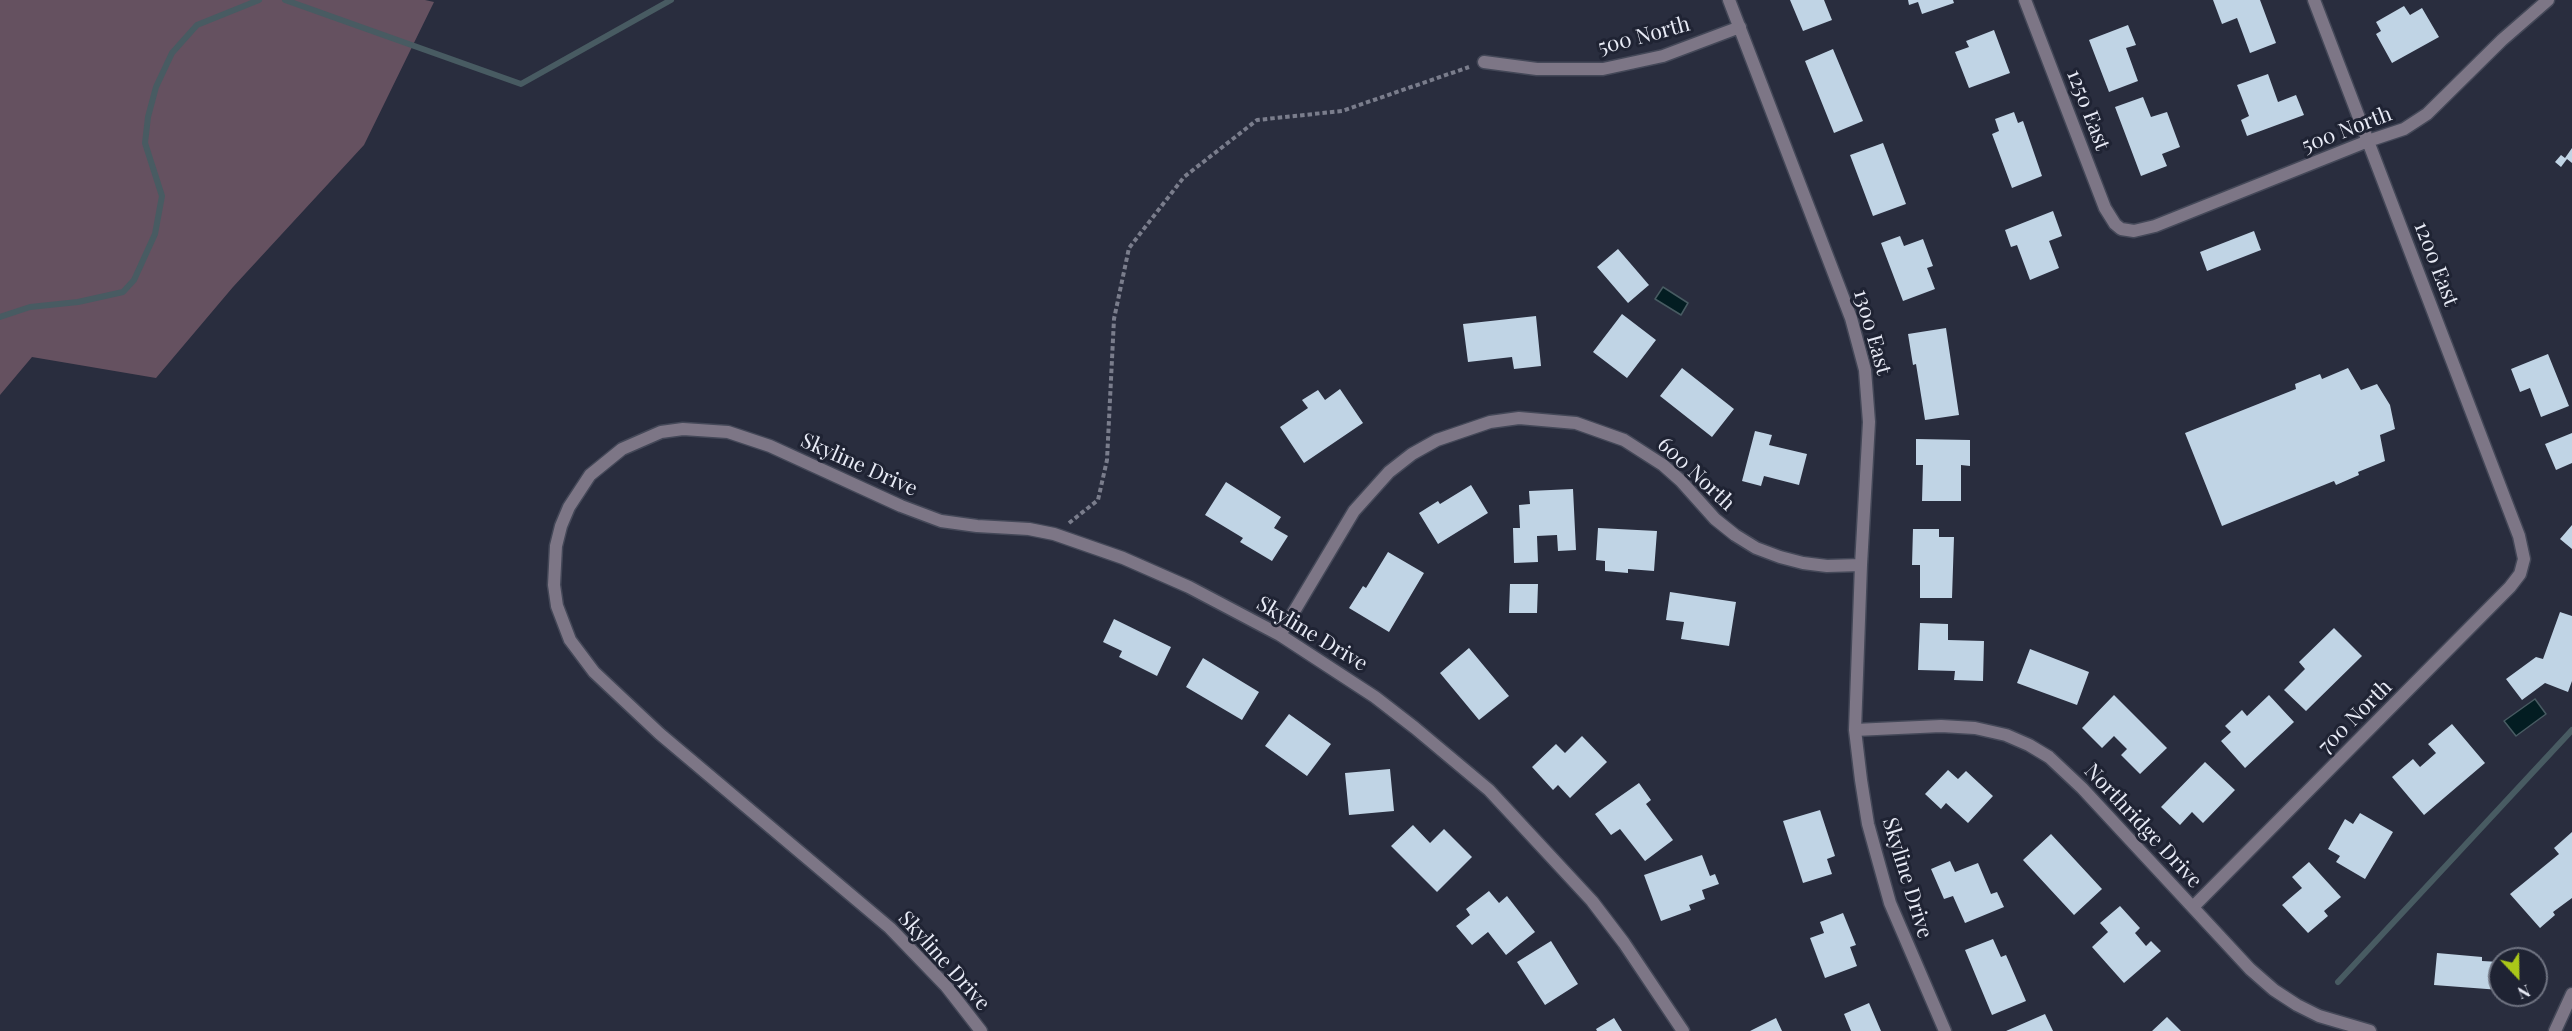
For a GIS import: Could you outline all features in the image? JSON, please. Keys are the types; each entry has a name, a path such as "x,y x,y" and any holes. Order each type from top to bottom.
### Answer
{"street":[{"name":"1300 East","path":"1729,0 1859,344 1869,396 1855,730"},
{"name":"1250 East","path":"2025,0 2105,208 2121,229"},
{"name":"1200 East","path":"2314,0 2521,543"},
{"name":"500 North","path":"2121,229 2134,231 2155,226 2368,141 2404,129 2427,114 2502,40 2548,0"},
{"name":"500 North","path":"1484,62 1570,71 1603,69 1663,56 1740,27"},
{"name":"600 North","path":"1280,635 1354,512 1370,490 1389,472 1412,454 1437,440 1490,422 1519,418 1576,423 1624,440 1663,465 1682,481 1715,519 1756,548 1803,563 1827,566 1861,565"},
{"name":"Skyline Drive","path":"981,1031 946,986 890,928 660,734 579,655 562,624 554,585 556,546 569,507 591,475 605,461 641,439 661,432 683,429 717,431 748,438 901,506 941,521 1029,529 1054,534 1123,558 1189,586 1280,635 1375,697 1490,790 1592,901 1624,943 1683,1031"},
{"name":"700 North","path":"2193,907 2516,581 2524,559 2521,543"},
{"name":"Northridge Drive","path":"1855,730 1941,726 1975,728 2006,735 2029,745 2049,757 2082,788 2250,969 2274,990 2319,1016 2370,1031"},
{"name":"Skyline Drive","path":"1855,730 1868,824 1890,903 1945,1031"},
{"path":"2555,1031 2572,994"}],"path":[{"path":"1054,534 1098,500 1107,460 1114,319 1129,248 1184,177 1257,120 1342,111 1484,62"}],"shaded area":[{"path":"0,0 425,0 434,2 364,145 233,287 156,378 32,357 0,395"},
{"path":"1663,287 1688,303 1681,315 1655,299"},
{"path":"2535,699 2546,714 2516,736 2504,721"}],"building":[{"path":"1790,0 1824,0 1832,20 1803,31"},
{"path":"1908,0 1953,0 1954,3 1922,14 1918,2 1909,5"},
{"path":"2213,0 2260,0 2276,43 2250,53 2237,18 2222,24"},
{"path":"2404,6 2410,15 2422,8 2439,37 2392,63 2376,34 2381,31 2376,22"},
{"path":"2128,25 2136,45 2126,48 2138,81 2109,92 2089,40"},
{"path":"1994,30 2010,73 1969,88 1955,52 1969,47 1966,41"},
{"path":"1833,49 1863,121 1834,133 1805,61"},
{"path":"2268,74 2278,102 2296,95 2304,115 2247,136 2241,120 2249,116 2237,85"},
{"path":"2143,97 2151,117 2167,112 2180,147 2162,154 2167,166 2141,176 2115,107"},
{"path":"2014,112 2018,123 2023,121 2042,176 2012,188 1992,134 1999,131 1995,119"},
{"path":"1883,143 1906,204 1873,216 1850,155"},
{"path":"2572,148 2572,163 2567,159 2561,167 2555,162 2561,155 2565,158"},
{"path":"2053,211 2062,236 2049,241 2059,268 2030,280 2017,245 2011,247 2005,230"},
{"path":"2254,231 2261,250 2207,271 2200,252"},
{"path":"1900,236 1904,246 1923,239 1933,266 1927,268 1935,289 1903,301 1881,243"},
{"path":"1618,249 1649,285 1628,303 1597,267"},
{"path":"1622,314 1656,340 1627,378 1593,352"},
{"path":"1536,316 1541,366 1514,369 1512,357 1468,362 1463,324"},
{"path":"1946,328 1959,415 1925,420 1916,364 1913,365 1908,334"},
{"path":"2548,354 2569,406 2541,417 2530,388 2520,392 2511,369"},
{"path":"1682,368 1734,409 1712,437 1660,396"},
{"path":"2348,368 2361,390 2377,384 2390,405 2395,429 2380,435 2385,461 2358,472 2359,475 2336,485 2334,481 2222,526 2185,433 2296,389 2295,384 2320,374 2322,379"},
{"path":"1340,389 1363,423 1304,463 1280,427 1308,408 1302,400 1318,390 1325,400"},
{"path":"1755,431 1772,435 1769,445 1807,454 1799,485 1764,476 1761,486 1742,481"},
{"path":"2572,433 2572,463 2556,470 2545,444"},
{"path":"1916,439 1970,440 1970,466 1961,465 1961,501 1922,501 1923,465 1916,465"},
{"path":"1226,482 1281,517 1274,528 1288,536 1272,561 1240,542 1243,538 1205,515"},
{"path":"1471,485 1488,513 1438,544 1419,513 1438,501 1440,504"},
{"path":"1573,489 1576,550 1558,551 1557,535 1537,536 1538,562 1514,563 1513,528 1520,528 1519,505 1530,504 1529,491"},
{"path":"2572,525 2572,549 2560,539"},
{"path":"1598,528 1657,531 1654,571 1628,569 1628,573 1605,571 1605,561 1596,560"},
{"path":"1913,529 1939,529 1939,537 1954,537 1952,598 1920,598 1920,565 1912,565"},
{"path":"1388,552 1424,573 1389,632 1349,608 1363,586 1366,588"},
{"path":"1510,584 1538,584 1537,613 1509,613"},
{"path":"1670,592 1736,602 1729,646 1681,639 1684,622 1666,620"},
{"path":"2560,612 2572,616 2572,681 2568,692 2545,683 2522,700 2506,679 2536,657 2543,659"},
{"path":"1114,619 1171,647 1157,676 1119,657 1122,651 1103,642"},
{"path":"1920,623 1948,624 1948,640 1984,641 1983,681 1954,680 1955,671 1918,670"},
{"path":"2334,628 2362,656 2306,711 2284,690 2305,669 2299,662"},
{"path":"1469,648 1509,696 1479,720 1440,673"},
{"path":"2030,649 2089,672 2077,705 2017,683"},
{"path":"1203,658 1259,692 1242,720 1186,687"},
{"path":"2114,695 2167,748 2140,774 2121,755 2127,749 2114,736 2102,748 2082,728"},
{"path":"2269,695 2294,722 2245,768 2221,741 2231,732 2225,726 2242,710 2247,716"},
{"path":"1289,714 1331,744 1307,776 1265,746"},
{"path":"2452,724 2485,763 2424,815 2392,777 2413,759 2420,767 2436,753 2428,744"},
{"path":"1582,736 1607,762 1570,798 1558,785 1553,790 1532,767 1556,744 1565,753"},
{"path":"2205,762 2235,790 2203,823 2192,812 2180,825 2161,807"},
{"path":"1390,769 1394,811 1349,815 1345,773"},
{"path":"1948,770 1958,779 1966,771 1993,796 1968,823 1946,803 1941,809 1925,794"},
{"path":"1639,783 1651,800 1646,804 1673,840 1645,861 1620,829 1611,835 1595,814"},
{"path":"1820,810 1835,856 1827,859 1832,874 1803,883 1783,821"},
{"path":"2360,813 2393,832 2365,879 2336,862 2340,856 2328,849 2345,819 2353,824"},
{"path":"1413,825 1430,843 1444,829 1472,857 1437,892 1391,846"},
{"path":"2572,832 2572,898 2553,912 2555,915 2540,928 2510,894 2559,854 2554,848"},
{"path":"2051,834 2102,889 2074,915 2023,860"},
{"path":"1702,855 1710,876 1715,874 1719,884 1702,890 1705,899 1689,905 1691,910 1661,921 1644,875"},
{"path":"1950,861 1955,872 1978,863 1991,894 1997,892 2004,907 1965,923 1953,896 1944,899 1931,869"},
{"path":"2309,862 2341,897 2324,911 2328,916 2308,933 2282,905 2302,888 2292,877"},
{"path":"1489,891 1499,903 1507,896 1535,932 1506,955 1488,932 1472,945 1456,926 1470,915 1466,909"},
{"path":"2120,906 2140,928 2135,933 2146,946 2151,941 2161,951 2124,983 2092,947 2108,932 2100,923"},
{"path":"1843,913 1856,945 1850,947 1857,966 1825,978 1810,938 1824,933 1820,922"},
{"path":"1993,939 2001,957 2006,955 2026,1001 1992,1015 1965,950"},
{"path":"1551,941 1578,984 1545,1005 1517,962"},
{"path":"2437,953 2482,957 2482,961 2488,961 2488,989 2434,985"},
{"path":"1869,1003 1881,1031 1851,1031 1844,1014"},
{"path":"2045,1014 2053,1031 2006,1031"},
{"path":"2167,1017 2181,1031 2152,1031"},
{"path":"1614,1018 1622,1031 1597,1031 1596,1029"},
{"path":"1776,1018 1782,1031 1750,1031"}],"waterway":[{"path":"0,317 30,307 78,302 123,292 134,280 155,234 162,196 145,143 148,117 156,87 172,53 197,25 259,0"},
{"path":"285,0 521,84 671,0"},
{"path":"2338,982 2572,730"}]}
